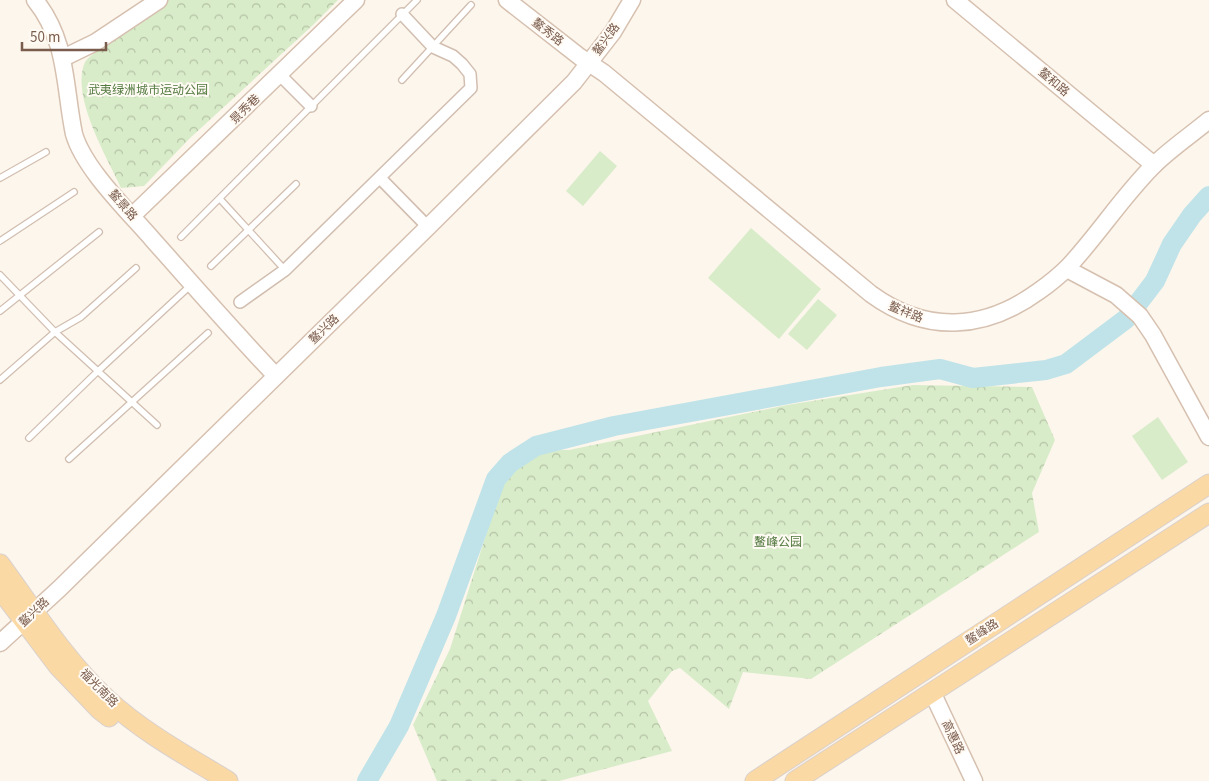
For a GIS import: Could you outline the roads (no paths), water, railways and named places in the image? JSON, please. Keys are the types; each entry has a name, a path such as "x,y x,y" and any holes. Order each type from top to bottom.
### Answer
{"main road":[{"name":"鳌峰路","path":"755,781 1209,484"},
{"name":"鳌峰路","path":"795,781 1209,513"},
{"name":"福光南路","path":"0,564 26,613 58,666 100,710 146,746 203,781"},
{"name":"福光南路","path":"0,589 26,613 108,700 153,736 228,781"}],"street":[{"name":"鳌景路","path":"35,0 52,27 63,58 72,126 76,142 96,173 132,216 272,372"},
{"path":"63,58 96,42 159,0"},
{"name":"景秀巷","path":"132,216 356,0"},
{"name":"鳌秀路","path":"507,0 584,60"},
{"name":"鳌兴路","path":"0,644 26,613 272,372 574,82 584,60 620,0"},
{"name":"鳌兴路","path":"584,60 613,32 632,0"},
{"name":"鳌和路","path":"955,0 1154,165"},
{"path":"240,302 285,270 471,88 470,74 462,64 453,56 433,47 402,14"},
{"name":"鳌祥路","path":"584,60 604,73 871,294 900,312 919,319 939,322 960,323 983,319 1005,312 1038,291 1067,269 1154,165 1209,120"},
{"path":"280,75 311,106"},
{"path":"380,178 425,224"},
{"path":"1067,269 1108,290 1140,316 1152,334 1209,437"},
{"name":"鳌兴路","path":"0,632 26,613"},
{"name":"高惠路","path":"932,692 974,781"}],"lane":[{"path":"181,237 417,0"},
{"path":"402,80 472,5"},
{"path":"0,178 46,152"},
{"path":"211,266 296,184"},
{"path":"0,241 74,192"},
{"path":"220,198 285,270"},
{"path":"0,311 99,232"},
{"path":"0,380 55,332 81,317 136,268"},
{"path":"0,275 55,332 157,425"},
{"path":"29,438 192,284"},
{"path":"69,459 208,333"}],"waterway":[{"path":"367,781 399,726 446,616 496,479 510,463 536,446 614,426 881,377 940,369 973,378 1046,370 1066,364 1126,319 1155,281 1172,244 1192,215 1209,196"}],"park label":[{"name":"武夷绿洲城市运动公园","path":"148,90"},
{"name":"鳌峰公园","path":"778,542"}]}
